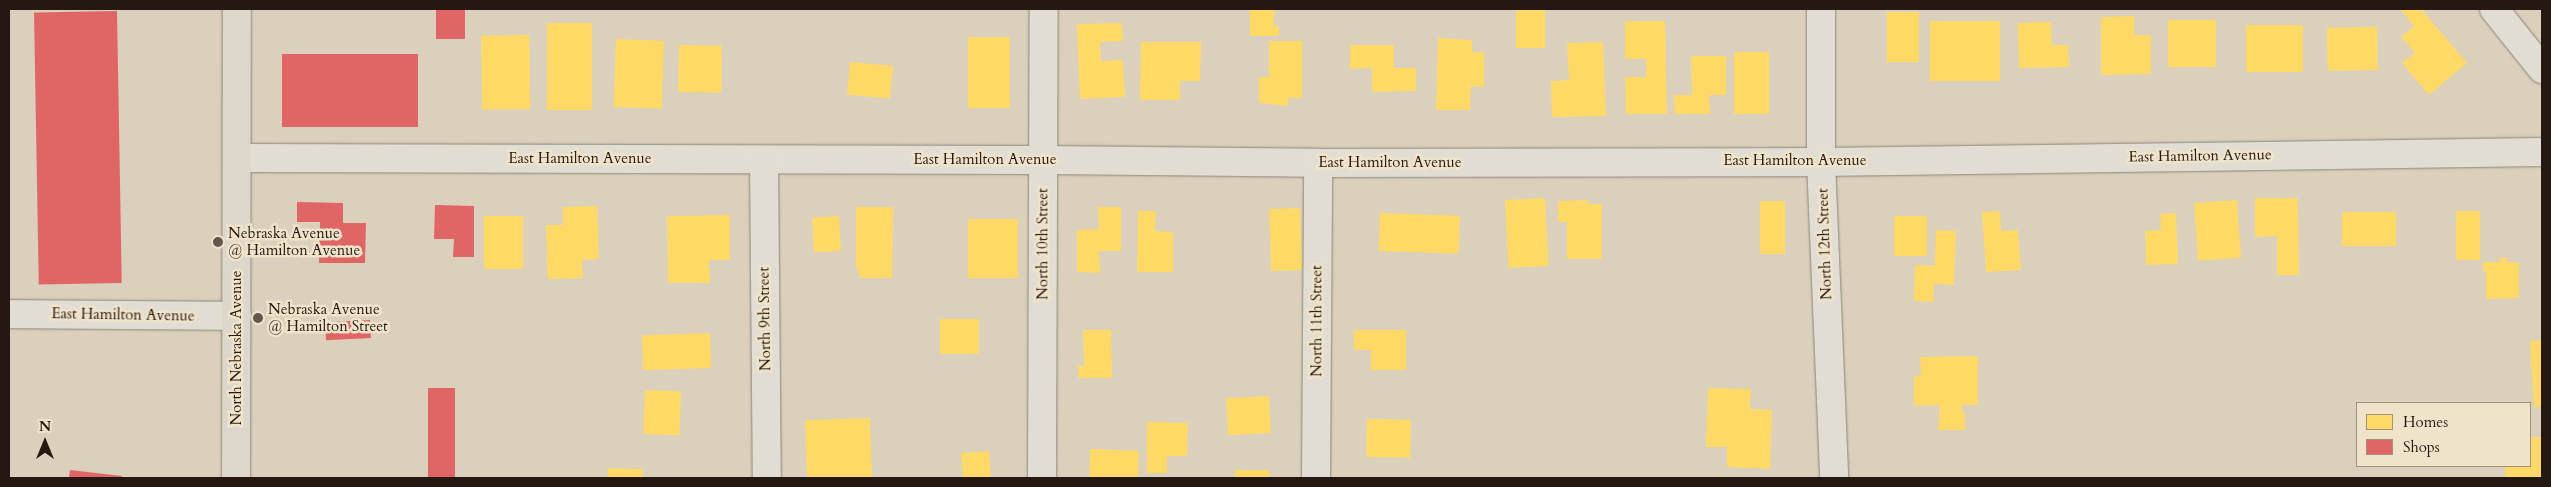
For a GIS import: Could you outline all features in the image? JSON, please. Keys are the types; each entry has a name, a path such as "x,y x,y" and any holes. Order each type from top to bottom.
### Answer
{"main road":[{"name":"North Nebraska Avenue","path":"236,478 237,9"}],"street":[{"name":"North 10th Street","path":"1042,478 1044,9"},
{"name":"North 12th Street","path":"1821,9 1822,162 1834,478"},
{"path":"2494,9 2542,69"},
{"name":"East Hamilton Avenue","path":"237,158 1044,160 1318,163 1822,162 2542,152"},
{"name":"North 9th Street","path":"764,160 767,478"},
{"name":"North 11th Street","path":"1316,478 1318,163"},
{"name":"East Hamilton Avenue","path":"9,314 237,316"}],"building: Homes":[{"path":"1250,9 1274,9 1274,26 1279,26 1279,36 1250,36"},
{"path":"1516,9 1545,9 1545,48 1516,48"},
{"path":"2421,9 2467,63 2429,95 2402,63 2415,53 2401,37 2414,26 2401,10"},
{"path":"1887,12 1919,12 1919,62 1887,62"},
{"path":"2134,16 2134,35 2151,35 2151,74 2101,75 2101,17"},
{"path":"2168,20 2216,20 2216,67 2168,67"},
{"path":"1625,21 1665,21 1667,114 1626,114 1625,77 1646,77 1646,59 1625,59"},
{"path":"1930,21 2000,21 2000,81 1930,81"},
{"path":"2051,22 2052,45 2068,45 2069,67 2019,68 2018,23"},
{"path":"547,23 592,23 592,110 547,110"},
{"path":"1122,23 1123,41 1100,42 1101,61 1123,60 1125,97 1080,99 1077,24"},
{"path":"2246,25 2303,25 2303,72 2246,72"},
{"path":"2377,27 2378,70 2328,71 2327,28"},
{"path":"529,35 530,109 482,110 481,36"},
{"path":"968,37 1010,37 1010,108 968,108"},
{"path":"1438,38 1472,40 1472,52 1484,52 1484,87 1471,86 1470,110 1436,110"},
{"path":"616,39 664,41 662,109 614,107"},
{"path":"1269,41 1302,41 1302,98 1288,98 1288,106 1259,103 1259,77 1269,77"},
{"path":"1141,42 1201,42 1200,81 1180,81 1180,100 1140,100"},
{"path":"1603,42 1606,116 1552,117 1551,81 1569,80 1567,43"},
{"path":"679,45 722,46 721,93 678,92"},
{"path":"1350,45 1394,45 1394,68 1416,68 1416,91 1372,92 1372,68 1350,69"},
{"path":"1734,52 1769,52 1769,114 1734,114"},
{"path":"1691,56 1726,56 1726,95 1709,95 1710,114 1675,114 1674,95 1692,95"},
{"path":"850,62 893,66 890,99 847,95"},
{"path":"1545,198 1549,266 1509,268 1505,200"},
{"path":"2255,198 2298,198 2299,275 2277,275 2277,236 2255,237"},
{"path":"1588,200 1588,204 1602,204 1602,259 1567,259 1567,222 1558,222 1558,201"},
{"path":"2237,200 2241,258 2198,261 2194,203"},
{"path":"1760,201 1785,201 1785,254 1760,254"},
{"path":"597,206 599,259 582,260 583,278 548,279 546,225 563,225 563,207"},
{"path":"856,207 893,207 892,278 859,278 859,269 856,269"},
{"path":"1098,207 1121,207 1121,251 1099,251 1100,273 1077,272 1077,230 1099,229"},
{"path":"1300,208 1302,270 1271,271 1269,209"},
{"path":"1138,211 1156,211 1155,231 1173,232 1173,272 1137,272"},
{"path":"2000,211 2001,231 2018,230 2021,270 1986,272 1982,212"},
{"path":"2456,211 2480,211 2480,260 2456,260"},
{"path":"2342,212 2396,212 2396,246 2342,246"},
{"path":"1380,213 1460,216 1459,254 1379,251"},
{"path":"2176,213 2178,264 2146,265 2145,231 2161,230 2160,214"},
{"path":"730,215 730,260 709,260 710,283 668,283 667,216"},
{"path":"484,216 523,216 523,269 484,269"},
{"path":"839,216 841,251 814,252 812,217"},
{"path":"1894,216 1927,216 1927,256 1894,256"},
{"path":"968,219 1018,219 1018,278 968,278"},
{"path":"1936,230 1956,231 1954,285 1934,284 1933,302 1914,301 1915,265 1935,266"},
{"path":"2500,258 2507,258 2507,262 2519,262 2519,298 2486,299 2486,271 2483,271 2483,262 2500,262"},
{"path":"940,319 979,319 979,354 940,354"},
{"path":"1083,330 1111,330 1112,378 1078,378 1078,366 1084,366"},
{"path":"1354,330 1406,330 1406,370 1371,370 1371,350 1354,350"},
{"path":"710,333 711,368 643,370 642,335"},
{"path":"2542,340 2542,407 2534,407 2530,341"},
{"path":"1978,356 1978,405 1962,405 1962,412 1965,412 1965,430 1938,430 1940,405 1914,406 1914,376 1921,376 1920,357"},
{"path":"1708,388 1751,389 1750,409 1772,410 1770,469 1727,467 1727,447 1706,447"},
{"path":"645,390 681,391 679,435 643,434"},
{"path":"1269,396 1271,433 1228,435 1226,398"},
{"path":"870,418 872,477 807,478 805,420"},
{"path":"1367,419 1411,420 1410,458 1366,457"},
{"path":"1147,422 1188,423 1187,456 1167,456 1167,473 1147,473"},
{"path":"2531,437 2542,437 2542,478 2505,478 2505,467 2531,467"},
{"path":"1090,449 1139,451 1138,478 1089,478"},
{"path":"989,451 991,478 963,478 961,453"},
{"path":"608,468 643,469 643,478 608,478"},
{"path":"1235,470 1269,470 1269,478 1235,478"}],"building: Shops":[{"path":"436,9 465,9 465,39 436,39"},
{"path":"117,11 122,283 39,284 34,12"},
{"path":"282,54 418,54 418,127 282,127"},
{"path":"297,202 343,203 343,223 366,223 365,263 319,263 320,222 297,222"},
{"path":"435,205 474,206 474,257 453,257 454,239 434,239"},
{"path":"370,320 371,338 326,340 325,322"},
{"path":"428,388 455,388 455,478 428,478"},
{"path":"70,470 122,476 122,478 69,478"}],"place":[{"name":"Nebraska Avenue @ Hamilton Avenue","path":"218,242"},
{"name":"Nebraska Avenue @ Hamilton Street","path":"258,318"}]}
